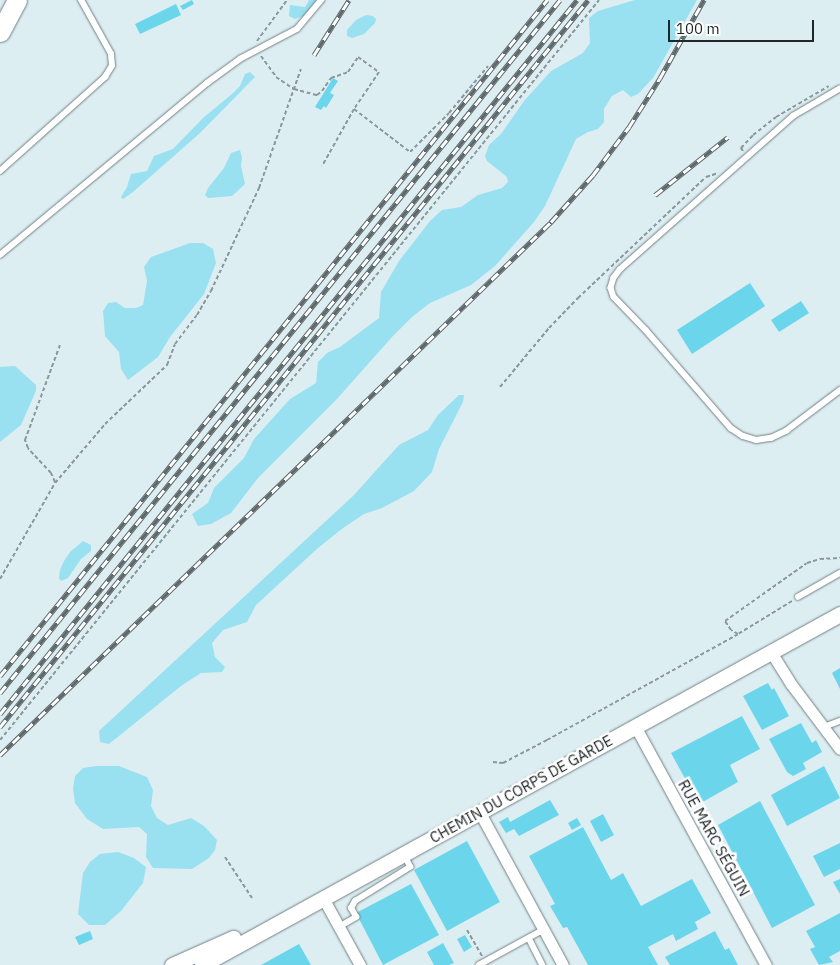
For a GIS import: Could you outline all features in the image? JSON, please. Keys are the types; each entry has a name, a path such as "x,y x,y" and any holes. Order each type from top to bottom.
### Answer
{"main road":[{"path":"0,32 18,0"}],"street":[{"name":"CHEMIN DU CORPS DE GARDE","path":"202,965 840,614"},
{"path":"771,652 786,678 840,748"},
{"name":"RUE MARC SÉGUIN","path":"635,726 766,965"},
{"path":"480,813 563,965"},
{"path":"172,965 324,898 360,965"}],"lane":[{"path":"0,171 104,77 112,66 111,54 82,0"},
{"path":"0,255 207,83 240,59 297,29 321,0"},
{"path":"840,89 794,116 620,270 614,278 611,288 614,297 646,330 730,428 743,436 756,440 771,438 786,431 840,390"},
{"path":"798,597 840,572"},
{"path":"824,728 840,720"},
{"path":"339,927 356,916 351,908 355,901 410,867 404,854"},
{"path":"482,963 543,930"},
{"path":"528,938 543,965"}],"path":[{"path":"240,59 265,32 287,0"},
{"path":"0,740 599,0"},
{"path":"257,50 270,71 294,89 309,94 320,94 330,78 348,72 358,57 379,72 354,109 322,166"},
{"path":"354,109 410,152 449,113 488,66"},
{"path":"0,579 55,483 105,424 162,371 175,344 198,315 259,188 301,69"},
{"path":"55,483 51,473 28,448 25,440 60,344"},
{"path":"738,634 731,630 726,620 807,563 820,559 840,558"},
{"path":"493,762 503,763 547,740 738,634 798,597"},
{"path":"225,857 252,898"},
{"path":"467,930 482,963"}],"shaded area":[{"path":"309,0 317,0 304,16 295,19 289,16 290,5 305,7"},
{"path":"635,0 697,0 653,78 638,94 631,97 623,90 612,96 604,109 604,122 598,129 576,139 545,206 534,222 495,266 471,285 430,303 412,317 336,400 258,478 231,513 211,524 198,526 192,514 208,503 214,488 244,458 254,439 290,399 316,383 318,362 327,353 340,347 379,318 381,292 399,261 430,221 442,210 461,207 478,195 502,188 508,182 507,177 487,161 485,156 489,145 501,134 524,101 551,71 583,53 590,43 589,18 598,11"},
{"path":"366,15 373,16 376,19 375,23 364,34 352,38 347,36 347,30 356,20"},
{"path":"250,72 255,77 200,133 133,192 123,199 121,197 127,187 131,174 147,171 154,156 173,149 203,118 240,86 245,74"},
{"path":"240,150 245,184 232,196 208,198 205,195 208,188 224,168 231,153"},
{"path":"190,243 203,243 213,249 216,263 204,294 170,337 158,357 128,380 121,369 119,352 105,336 103,311 108,303 116,302 125,308 136,308 143,305 147,281 144,267 151,257"},
{"path":"15,366 36,385 36,391 21,425 0,442 0,367"},
{"path":"459,395 464,395 463,402 439,449 432,472 414,491 382,508 364,514 343,528 318,548 256,605 247,622 223,630 212,643 215,657 225,667 222,672 201,673 181,686 109,744 100,742 99,731 353,496 399,445 428,430 438,415"},
{"path":"83,541 91,545 91,551 81,559 68,578 61,581 59,578 60,570 64,561 70,552"},
{"path":"119,766 147,777 153,790 151,806 157,818 168,825 191,818 204,826 217,840 215,850 209,858 192,869 153,868 146,857 147,834 139,827 103,829 87,819 75,803 73,789 75,776 83,768"},
{"path":"118,852 134,858 146,867 143,883 121,911 105,925 89,925 78,914 83,873 90,862 100,854"}],"building":[{"path":"192,0 194,4 183,10 180,6"},
{"path":"176,4 181,15 140,34 135,24"},
{"path":"333,78 338,81 330,93 334,95 326,108 324,106 321,110 315,107"},
{"path":"750,283 765,306 692,354 677,330"},
{"path":"801,301 809,313 779,332 771,320"},
{"path":"840,668 840,689 832,673"},
{"path":"768,683 772,690 774,688 789,716 762,730 743,696"},
{"path":"742,716 760,749 730,765 738,782 699,804 671,753"},
{"path":"801,723 812,743 816,740 822,752 803,763 806,769 793,776 787,772 769,739"},
{"path":"824,766 840,798 787,826 771,795"},
{"path":"550,800 559,815 519,836 514,829 506,833 499,822 508,817 510,822"},
{"path":"760,801 815,905 772,928 718,825"},
{"path":"603,814 614,835 601,842 590,821"},
{"path":"577,818 581,825 572,830 568,823"},
{"path":"583,827 611,880 623,873 641,906 692,879 711,913 695,922 698,929 676,941 673,934 648,947 658,965 588,965 567,927 563,928 550,906 555,904 529,856"},
{"path":"467,841 500,902 447,931 414,870"},
{"path":"840,843 840,869 824,877 813,856"},
{"path":"840,879 840,894 833,882"},
{"path":"411,884 439,935 383,965 356,913"},
{"path":"840,913 840,951 829,957 833,962 819,965 810,949 815,947 806,931"},
{"path":"90,931 93,939 79,945 75,937"},
{"path":"715,931 725,950 729,948 738,965 670,965 665,957"},
{"path":"465,935 472,947 464,952 457,939"},
{"path":"443,943 454,963 434,965 427,952"},
{"path":"299,944 311,965 261,965"}],"railway":[{"path":"314,55 349,0"},
{"path":"0,676 547,0"},
{"path":"0,693 560,0"},
{"path":"0,714 577,0"},
{"path":"0,727 588,0"},
{"path":"0,755 551,222 593,175 629,127 660,78 704,0"},
{"path":"655,195 728,137"}]}
